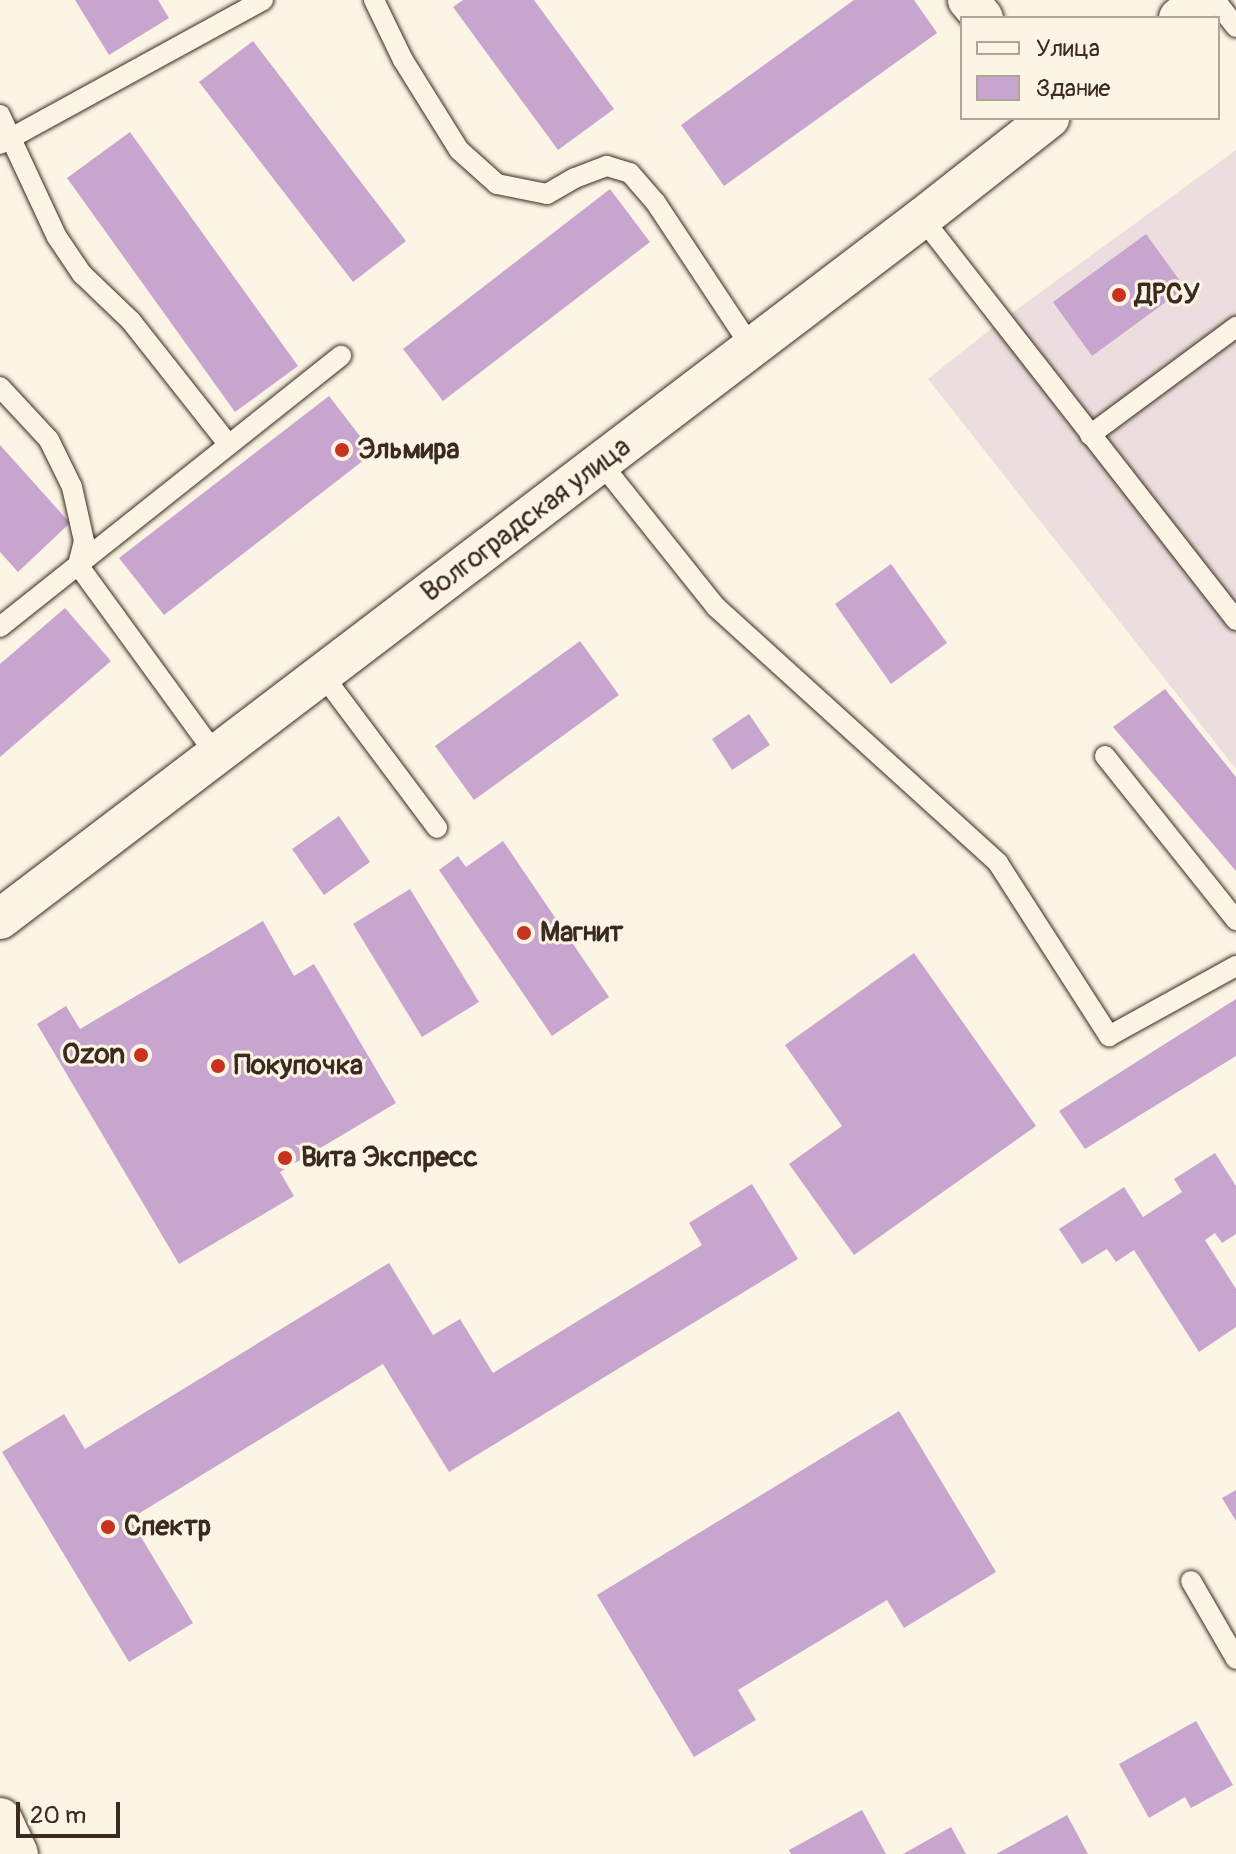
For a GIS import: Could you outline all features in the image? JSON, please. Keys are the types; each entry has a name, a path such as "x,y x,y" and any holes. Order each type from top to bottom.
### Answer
{"street":[{"path":"968,0 981,16"},
{"path":"1182,16 1202,0"},
{"name":"Волгоградская улица","path":"0,919 752,348 1046,120"},
{"path":"0,1820 16,1854"}],"lane":[{"path":"5,141 263,0"},
{"path":"374,0 403,60 459,150 497,184 547,194 575,178 607,166 630,173 656,203 752,348"},
{"path":"1215,0 1236,27"},
{"path":"0,115 5,141 57,237 82,274 131,321 229,445"},
{"path":"922,218 1236,620"},
{"path":"1090,435 1236,327"},
{"path":"0,627 341,356"},
{"path":"0,387 49,440 72,487 84,541 78,565"},
{"path":"601,463 716,607 998,863 1109,1036 1236,966"},
{"path":"78,565 216,755"},
{"path":"322,674 437,828"},
{"path":"1105,756 1236,920"},
{"path":"1191,1581 1236,1659"}],"shaded area":[{"path":"1236,150 1236,769 928,379 1001,321"}],"building":[{"path":"75,0 158,0 169,18 109,55"},
{"path":"463,0 534,0 614,109 558,150 453,7"},
{"path":"854,0 914,0 937,33 724,186 681,125"},
{"path":"253,41 406,241 353,282 199,82"},
{"path":"130,132 298,366 235,412 67,178"},
{"path":"610,189 650,242 443,401 403,349"},
{"name":"ДРСУ","path":"1146,234 1185,288 1092,356 1053,302"},
{"path":"329,396 373,453 164,615 119,558"},
{"path":"0,445 70,523 18,572 0,552"},
{"path":"891,564 947,643 891,684 835,604"},
{"path":"65,608 111,661 0,757 0,664"},
{"path":"580,641 619,695 474,800 435,746"},
{"path":"1165,689 1236,777 1236,871 1113,727"},
{"path":"749,714 770,745 732,770 712,739"},
{"path":"339,816 370,862 324,895 292,849"},
{"name":"Магнит","path":"503,841 609,997 552,1036 439,870 458,856 466,867"},
{"path":"410,889 479,1002 422,1037 353,924"},
{"name":"Покупочка","path":"263,921 294,976 314,964 396,1103 280,1172 294,1196 179,1264 37,1024 66,1006 80,1029"},
{"path":"914,953 1036,1126 854,1255 789,1164 842,1126 785,1045"},
{"path":"1236,999 1236,1056 1085,1149 1059,1111"},
{"path":"1215,1153 1236,1186 1236,1234 1222,1243 1215,1233 1205,1240 1236,1289 1236,1327 1199,1352 1134,1250 1116,1262 1107,1249 1082,1264 1059,1229 1124,1187 1143,1217 1182,1192 1174,1179"},
{"path":"752,1184 798,1259 449,1472 383,1364 130,1519 193,1623 129,1662 2,1452 64,1414 85,1449 389,1263 433,1335 460,1319 493,1373 702,1245 689,1223"},
{"path":"899,1411 996,1572 904,1628 887,1600 738,1690 756,1720 694,1757 597,1595"},
{"path":"1236,1490 1236,1521 1222,1498"},
{"path":"1196,1721 1233,1785 1191,1808 1185,1797 1149,1818 1119,1764"},
{"path":"862,1810 886,1854 791,1854 789,1850"},
{"path":"1067,1815 1088,1854 996,1854"},
{"path":"951,1827 966,1854 903,1854"}],"place":[{"name":"ДРСУ","path":"1119,295"},
{"name":"Эльмира","path":"342,450"},
{"name":"Магнит","path":"524,933"},
{"name":"Ozon","path":"141,1055"},
{"name":"Покупочка","path":"218,1066"},
{"name":"Вита Экспресс","path":"285,1158"},
{"name":"Спектр","path":"108,1527"}]}
